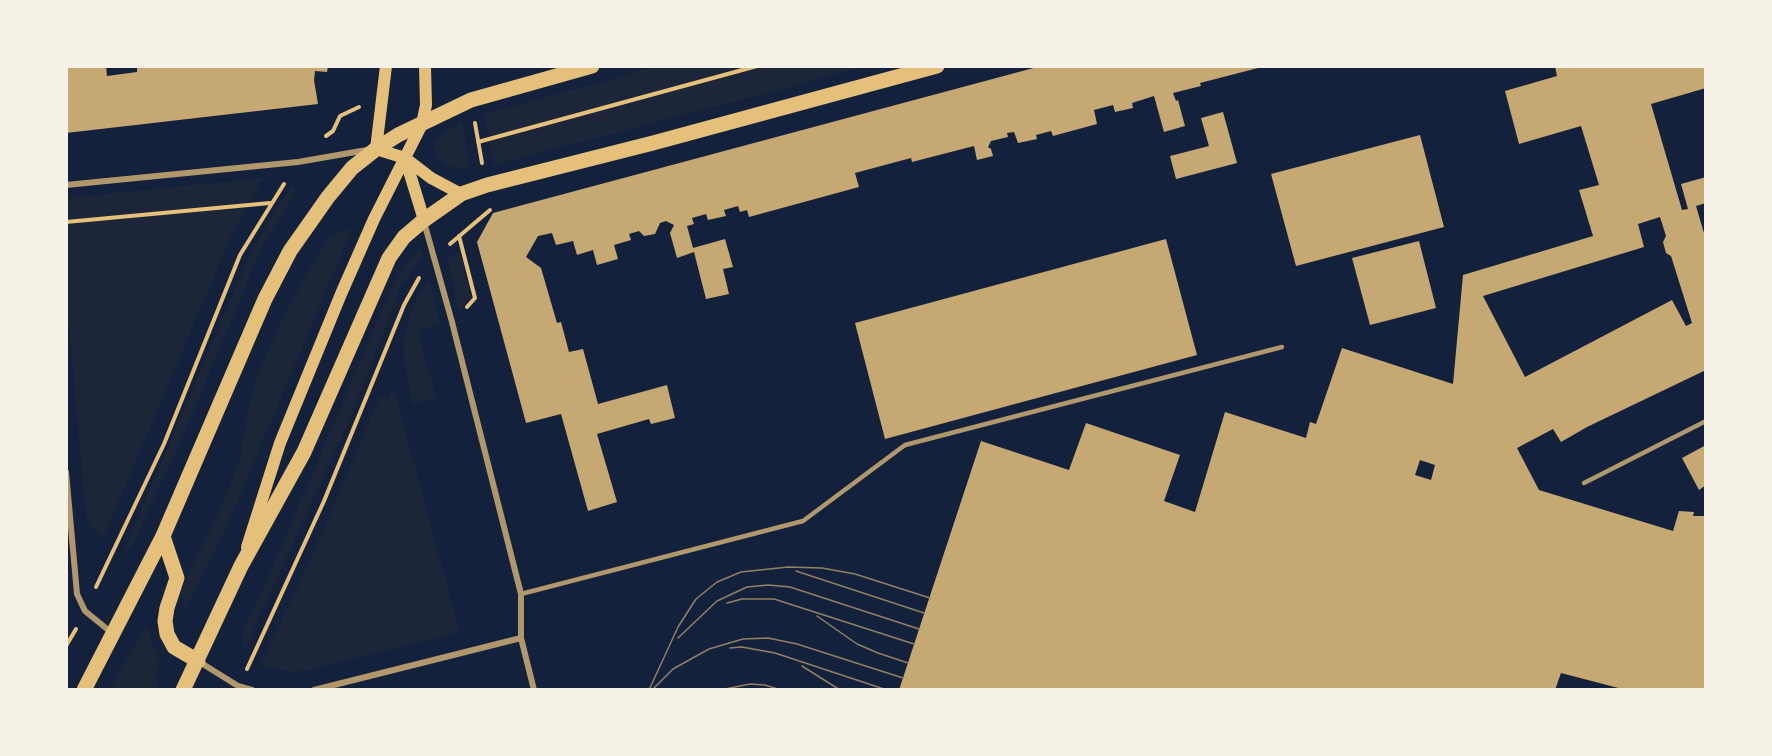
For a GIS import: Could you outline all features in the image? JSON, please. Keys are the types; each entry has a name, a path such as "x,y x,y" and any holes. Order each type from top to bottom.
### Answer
{"main road":[{"path":"376,149 386,66"},
{"path":"241,566 280,443 364,241 422,124 426,105 425,66"},
{"path":"84,690 163,536 265,299 290,251 312,218 352,168 376,149 471,100 592,66"},
{"path":"183,690 241,566 304,452 389,258 404,237 424,220 461,194 487,184 652,143 937,66"},
{"path":"376,149 405,158 431,178 461,194"},
{"path":"405,158 424,220"},
{"path":"163,536 177,578 167,608 166,634 174,647 198,661"},
{"path":"196,690 198,661"}],"street":[{"path":"66,185 298,162 376,149"},
{"path":"424,220 521,594 521,638 534,690"},
{"path":"66,472 77,594 85,611 114,634"},
{"path":"315,690 521,638"},
{"path":"198,661 238,686 252,690"}],"lane":[{"path":"521,594 803,521 905,445 1282,347"},
{"path":"1584,483 1706,421"}],"path":[{"path":"478,142 757,66"},
{"path":"250,662 324,501 413,287 435,259 492,209 471,100"},
{"path":"66,646 85,611 164,444 240,255 298,162 318,140 333,131 340,116"},
{"path":"66,222 271,203"},
{"path":"452,322 475,298 459,236"}],"shaded area":[{"path":"659,66 869,66 494,165 484,114"},
{"path":"462,121 470,167 456,168 440,159 436,153 435,144 444,132"},
{"path":"263,178 233,232 104,536 93,530 86,515 66,293 66,198"},
{"path":"293,185 294,195 262,247 183,436 131,548 125,548 251,252"},
{"path":"349,228 349,235 230,519 185,609 182,592 239,462 254,383 286,311 329,237"},
{"path":"420,248 422,257 401,286 352,414 245,648 244,629 391,289 408,261"},
{"path":"459,252 471,297 459,310 447,259"},
{"path":"429,280 440,323 418,331 436,397 412,404 404,361 404,339 417,298"},
{"path":"391,390 396,396 460,633 315,669 291,672 260,666 313,554 380,397 389,398"},
{"path":"144,628 149,630 153,645 160,657 156,674 157,690 110,690"}],"building":[{"path":"66,66 73,66 73,68 106,66 107,76 137,72 137,66 173,66 174,68 328,66 327,72 315,71 314,80 318,104 66,133"},
{"path":"1041,66 1262,67 1200,83 1201,86 1173,93 1176,101 1178,100 1185,126 1164,132 1154,96 1132,103 1133,108 1115,112 1113,105 1094,110 1097,124 1053,136 1051,131 1036,135 1037,139 1018,143 1014,132 1007,133 1008,137 991,141 988,147 993,156 977,160 974,146 912,162 911,158 855,173 859,187 749,217 747,210 740,212 738,206 724,210 726,216 708,220 706,214 692,218 694,224 687,226 693,248 725,239 733,267 723,269 729,294 706,299 694,252 677,258 670,233 674,225 666,221 660,223 655,234 644,236 639,231 629,234 631,240 614,245 618,259 597,265 593,250 577,255 573,241 556,245 552,233 538,236 526,257 541,268 557,323 561,322 569,352 583,349 598,404 667,385 675,418 651,424 649,419 597,434 617,502 588,511 561,414 526,423 477,242 493,213"},
{"path":"1555,66 1706,66 1706,88 1651,104 1682,210 1688,209 1681,184 1706,177 1706,203 1696,206 1706,240 1706,370 1587,427 1561,442 1553,429 1517,448 1539,490 1673,531 1679,511 1694,512 1693,516 1706,516 1706,690 1626,690 1561,673 1555,690 899,690 981,441 1069,470 1086,423 1180,455 1164,501 1195,512 1225,412 1306,438 1310,422 1316,424 1342,348 1453,384 1463,275 1593,236 1579,190 1599,185 1581,126 1519,144 1505,91 1557,76","holes":["1660,217 1666,236 1663,242 1666,253 1671,256 1692,323 1686,326 1672,300 1525,377 1483,296 1644,247 1638,224","1420,460 1435,465 1431,480 1415,475"]},
{"path":"1223,112 1237,163 1176,179 1170,156 1209,146 1201,118"},
{"path":"1420,135 1444,227 1296,266 1271,174"},
{"path":"1166,239 1197,355 885,439 855,323"},
{"path":"1419,241 1436,308 1370,325 1352,258"},
{"path":"1706,445 1706,485 1699,490 1682,458"}],"tram line":[{"path":"649,690 678,627 696,599 717,582 741,572 788,567 822,568 855,574 930,598"},
{"path":"796,571 924,613"},
{"path":"678,638 717,601 747,587 768,585 790,587 919,629"},
{"path":"727,603 742,599 774,599 914,644"},
{"path":"817,616 857,644 908,663"},
{"path":"654,688 673,669 709,649 743,639 768,638 797,644 903,678"},
{"path":"730,648 742,647 775,653 887,690"},
{"path":"802,666 840,690"},
{"path":"720,690 750,684 765,685 781,690"}]}
